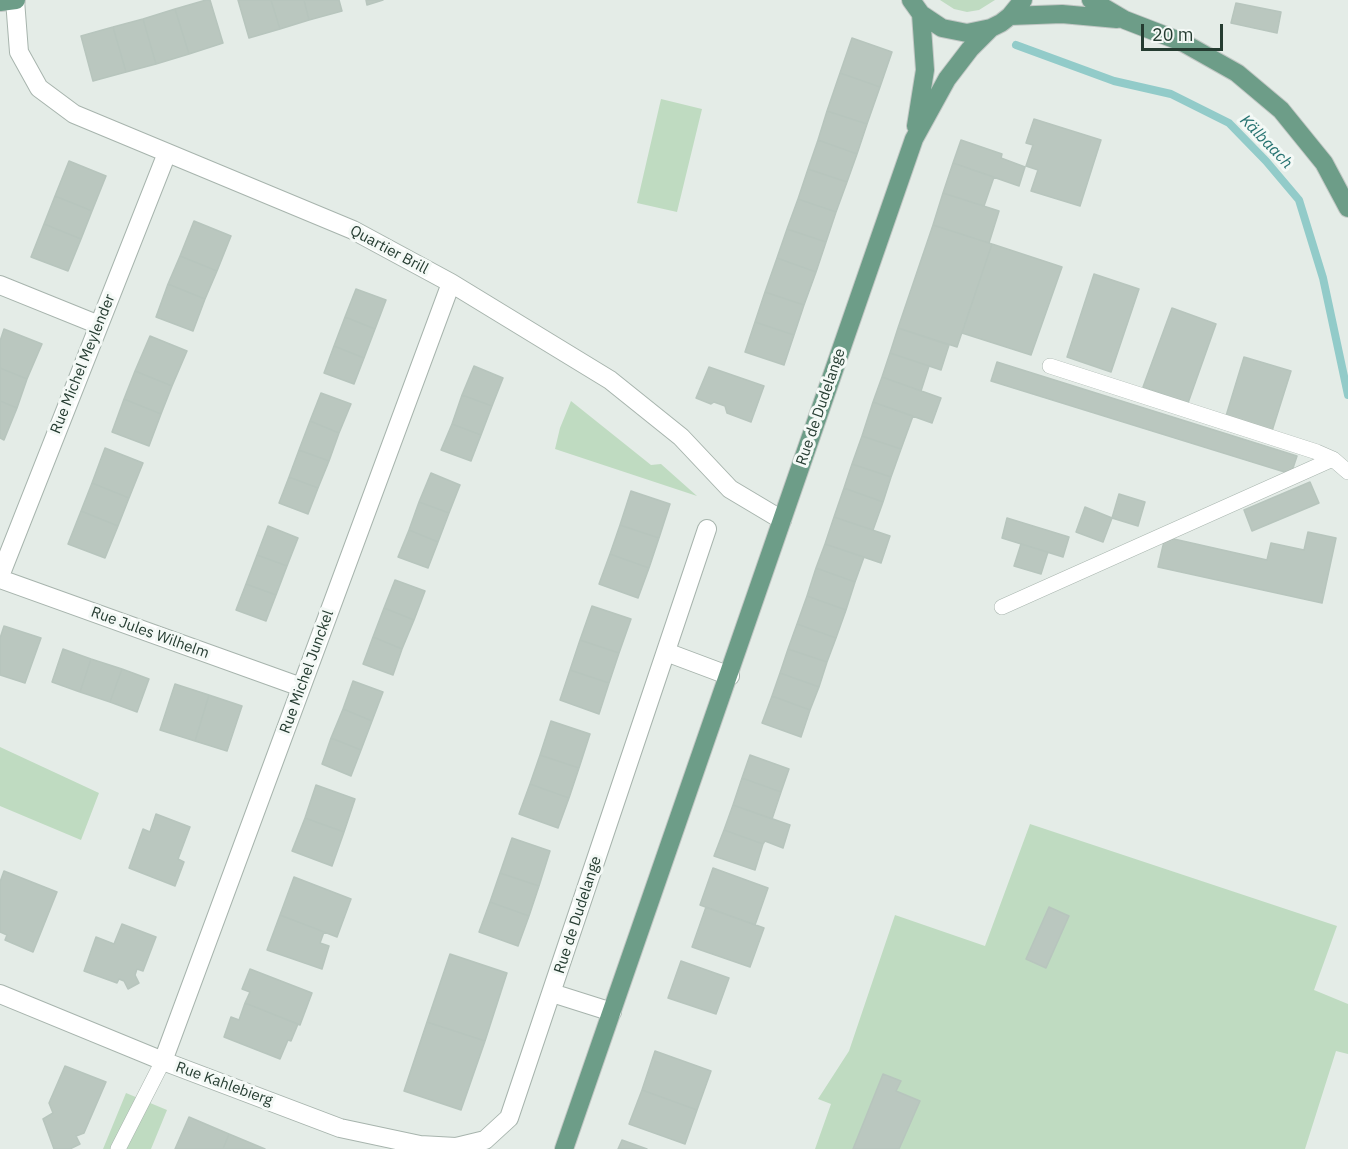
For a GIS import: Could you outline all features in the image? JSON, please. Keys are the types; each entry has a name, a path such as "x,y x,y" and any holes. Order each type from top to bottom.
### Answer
{"main road":[{"path":"0,2 15,0"},
{"path":"916,7 942,28 967,33 991,28 1010,16 1023,0"},
{"path":"1091,0 1125,20 1182,42 1237,73 1281,110 1324,163 1348,208"},
{"name":"Rue de Dudelange","path":"914,139 925,70 916,7"},
{"path":"1010,16 1062,14 1125,20"},
{"name":"Rue de Dudelange","path":"564,1149 730,676 914,139 947,79 991,28"}],"street":[{"name":"Quartier Brill","path":"15,0 19,52 39,88 74,114 352,230 451,283 610,380 681,437 730,489 782,520"},
{"name":"Rue Michel Meylender","path":"0,577 167,153"},
{"name":"Rue Michel Junckel","path":"163,1061 451,283"},
{"path":"0,285 99,325"},
{"name":"Rue de Dudelange","path":"456,1147 485,1140 509,1118 707,529"},
{"name":"Rue Jules Wilhelm","path":"0,577 301,687"},
{"path":"666,652 730,676"},
{"path":"552,993 612,1012"},
{"name":"Rue Kahlebierg","path":"0,994 163,1061 340,1128 420,1145 456,1147"}],"lane":[{"path":"1050,366 1317,452 1333,459 1348,472"},
{"path":"1002,607 1333,459"},
{"path":"118,1149 163,1061"}],"green space":[{"path":"940,0 995,0 979,10 967,12 954,9"},
{"path":"661,99 702,109 677,212 637,203"},
{"path":"571,401 651,465 661,464 697,496 555,449 560,428"},
{"path":"0,747 99,793 81,840 0,806"},
{"path":"1030,824 1337,926 1314,990 1348,1004 1348,1054 1336,1051 1305,1149 815,1149 831,1104 818,1099 849,1051 895,915 985,946"},
{"path":"126,1093 167,1110 151,1149 103,1149"}],"building":[{"path":"210,0 223,43 189,54 175,9"},
{"path":"238,0 271,0 280,29 249,38"},
{"path":"271,0 304,0 309,20 280,29"},
{"path":"304,0 339,0 342,11 309,20"},
{"path":"366,0 383,0 367,5"},
{"path":"1236,3 1281,12 1277,33 1231,23"},
{"path":"175,9 189,54 156,64 143,19"},
{"path":"143,19 156,64 126,72 113,27"},
{"path":"113,27 126,72 93,81 81,36"},
{"path":"852,38 892,52 880,87 840,73"},
{"path":"840,73 880,87 867,124 827,111"},
{"path":"827,111 867,124 857,154 818,140"},
{"path":"1034,119 1101,140 1080,206 1031,191 1038,170 1026,166 1033,145 1026,143"},
{"path":"818,140 857,154 847,182 808,169"},
{"path":"961,140 1002,154 1001,158 1025,167 1019,186 953,163"},
{"path":"69,161 106,176 92,211 55,196"},
{"path":"953,163 994,177 984,206 943,193"},
{"path":"808,169 847,182 836,212 798,199"},
{"path":"943,193 999,211 989,243 933,225"},
{"path":"55,196 92,211 81,239 44,224"},
{"path":"798,199 836,212 826,242 787,229"},
{"path":"194,221 231,236 217,271 180,256"},
{"path":"44,224 81,239 68,271 31,257"},
{"path":"933,225 992,244 957,347 898,328"},
{"path":"787,229 826,242 816,272 777,258"},
{"path":"992,244 1062,267 1031,355 962,333"},
{"path":"180,256 217,271 205,299 168,284"},
{"path":"777,258 816,272 804,305 765,292"},
{"path":"1094,274 1139,289 1111,372 1067,357"},
{"path":"168,284 205,299 193,331 156,317"},
{"path":"356,289 386,300 375,329 345,317"},
{"path":"765,292 804,305 794,335 755,322"},
{"path":"1172,308 1216,324 1188,403 1143,387"},
{"path":"345,317 375,329 364,358 334,346"},
{"path":"755,322 794,335 784,365 745,352"},
{"path":"898,328 949,345 941,370 890,353"},
{"path":"4,329 42,344 27,379 0,368 0,341"},
{"path":"150,336 187,351 172,386 135,371"},
{"path":"334,346 364,358 354,384 324,373"},
{"path":"890,353 929,366 921,391 882,377"},
{"path":"1244,357 1291,371 1272,431 1226,416"},
{"path":"997,362 1297,456 1291,474 991,381"},
{"path":"474,366 503,378 492,406 462,395"},
{"path":"709,367 764,386 751,422 727,413 725,406 696,398"},
{"path":"0,368 27,379 17,408 0,401"},
{"path":"135,371 172,386 161,414 124,399"},
{"path":"882,377 941,398 932,423 873,402"},
{"path":"321,393 351,404 339,433 310,421"},
{"path":"462,395 492,406 481,435 452,424"},
{"path":"124,399 161,414 149,446 112,432"},
{"path":"0,401 17,408 4,440 0,438"},
{"path":"873,402 913,416 901,449 862,436"},
{"path":"310,421 339,433 329,461 299,450"},
{"path":"452,424 481,435 471,461 441,450"},
{"path":"862,436 901,449 891,477 852,464"},
{"path":"105,448 143,463 129,498 92,483"},
{"path":"299,450 329,461 318,488 289,477"},
{"path":"852,464 891,477 883,502 844,488"},
{"path":"431,473 460,485 449,513 419,502"},
{"path":"289,477 318,488 308,514 279,503"},
{"path":"1310,482 1319,503 1252,531 1244,510"},
{"path":"92,483 129,498 118,526 81,511"},
{"path":"844,488 883,502 873,530 834,517"},
{"path":"631,491 670,504 659,538 620,525"},
{"path":"1119,494 1145,502 1138,526 1112,518"},
{"path":"419,502 449,513 438,542 409,530"},
{"path":"1085,507 1112,518 1103,542 1076,532"},
{"path":"81,511 118,526 105,558 68,544"},
{"path":"834,517 890,536 881,563 825,544"},
{"path":"1007,518 1069,537 1063,557 1002,538"},
{"path":"620,525 659,538 649,568 610,554"},
{"path":"268,526 298,538 287,566 257,555"},
{"path":"409,530 438,542 428,568 398,557"},
{"path":"1308,532 1336,538 1322,603 1158,567 1165,537 1267,560 1271,543 1304,550"},
{"path":"825,544 864,557 855,582 816,568"},
{"path":"1021,544 1048,552 1041,574 1014,566"},
{"path":"610,554 649,568 638,598 599,584"},
{"path":"257,555 287,566 276,595 246,584"},
{"path":"816,568 855,582 846,610 807,596"},
{"path":"395,580 425,591 414,620 384,608"},
{"path":"246,584 276,595 266,621 236,610"},
{"path":"807,596 846,610 836,638 797,624"},
{"path":"592,606 631,619 619,653 580,640"},
{"path":"384,608 414,620 402,649 373,637"},
{"path":"797,624 836,638 827,662 788,649"},
{"path":"4,626 41,638 25,683 0,675 0,638"},
{"path":"373,637 402,649 393,675 363,664"},
{"path":"580,640 619,653 609,683 570,670"},
{"path":"63,649 91,659 80,692 52,682"},
{"path":"788,649 827,662 819,687 780,673"},
{"path":"91,659 122,669 110,702 80,692"},
{"path":"122,669 149,679 137,712 110,702"},
{"path":"570,670 609,683 599,714 560,700"},
{"path":"780,673 819,687 810,710 772,696"},
{"path":"353,681 383,692 372,721 343,709"},
{"path":"175,684 209,695 195,741 160,730"},
{"path":"209,695 242,706 227,751 195,741"},
{"path":"772,696 810,710 801,737 762,723"},
{"path":"343,709 372,721 361,750 331,738"},
{"path":"551,721 590,734 579,768 540,755"},
{"path":"331,738 361,750 351,776 322,764"},
{"path":"540,755 579,768 569,798 530,784"},
{"path":"750,755 789,769 781,792 742,778"},
{"path":"742,778 781,792 772,819 733,805"},
{"path":"530,784 569,798 558,828 519,814"},
{"path":"316,785 355,799 344,832 305,818"},
{"path":"733,805 790,825 783,848 765,841 763,844 724,830"},
{"path":"156,814 190,827 178,859 184,862 175,886 129,868 143,829 150,832"},
{"path":"305,818 344,832 332,866 292,851"},
{"path":"724,830 763,844 755,870 714,856"},
{"path":"512,838 550,851 539,886 500,873"},
{"path":"713,868 768,888 755,925 700,905"},
{"path":"4,871 57,892 33,952 5,940 7,935 0,932 0,882"},
{"path":"500,873 539,886 529,916 490,902"},
{"path":"294,877 351,899 337,937 280,915"},
{"path":"490,902 529,916 518,946 479,932"},
{"path":"706,907 764,928 750,967 692,947"},
{"path":"1049,907 1069,916 1046,968 1026,959"},
{"path":"280,915 324,932 320,943 329,946 322,969 267,950"},
{"path":"122,924 156,937 143,971 137,969 135,975 139,983 128,989 124,981 119,979 117,983 84,971 96,937 114,944"},
{"path":"450,954 507,973 485,1041 427,1022"},
{"path":"681,961 729,978 716,1014 668,998"},
{"path":"250,969 312,993 300,1025 245,1003 250,992 242,989"},
{"path":"245,1003 298,1024 280,1059 224,1037 231,1017 239,1020"},
{"path":"427,1022 485,1041 461,1110 404,1091"},
{"path":"655,1051 711,1071 697,1110 642,1090"},
{"path":"65,1066 106,1082 84,1133 76,1136 80,1144 70,1149 54,1149 43,1119 53,1113 49,1103"},
{"path":"883,1074 901,1081 896,1091 920,1101 899,1149 853,1149"},
{"path":"642,1090 697,1110 685,1144 629,1124"},
{"path":"189,1117 229,1134 223,1149 175,1149"},
{"path":"229,1134 265,1149 223,1149"},
{"path":"622,1140 647,1149 618,1149"}],"waterway":[{"name":"Kälbaach","path":"1016,45 1114,81 1171,94 1229,123 1266,161 1299,200 1323,278 1348,395"}]}
